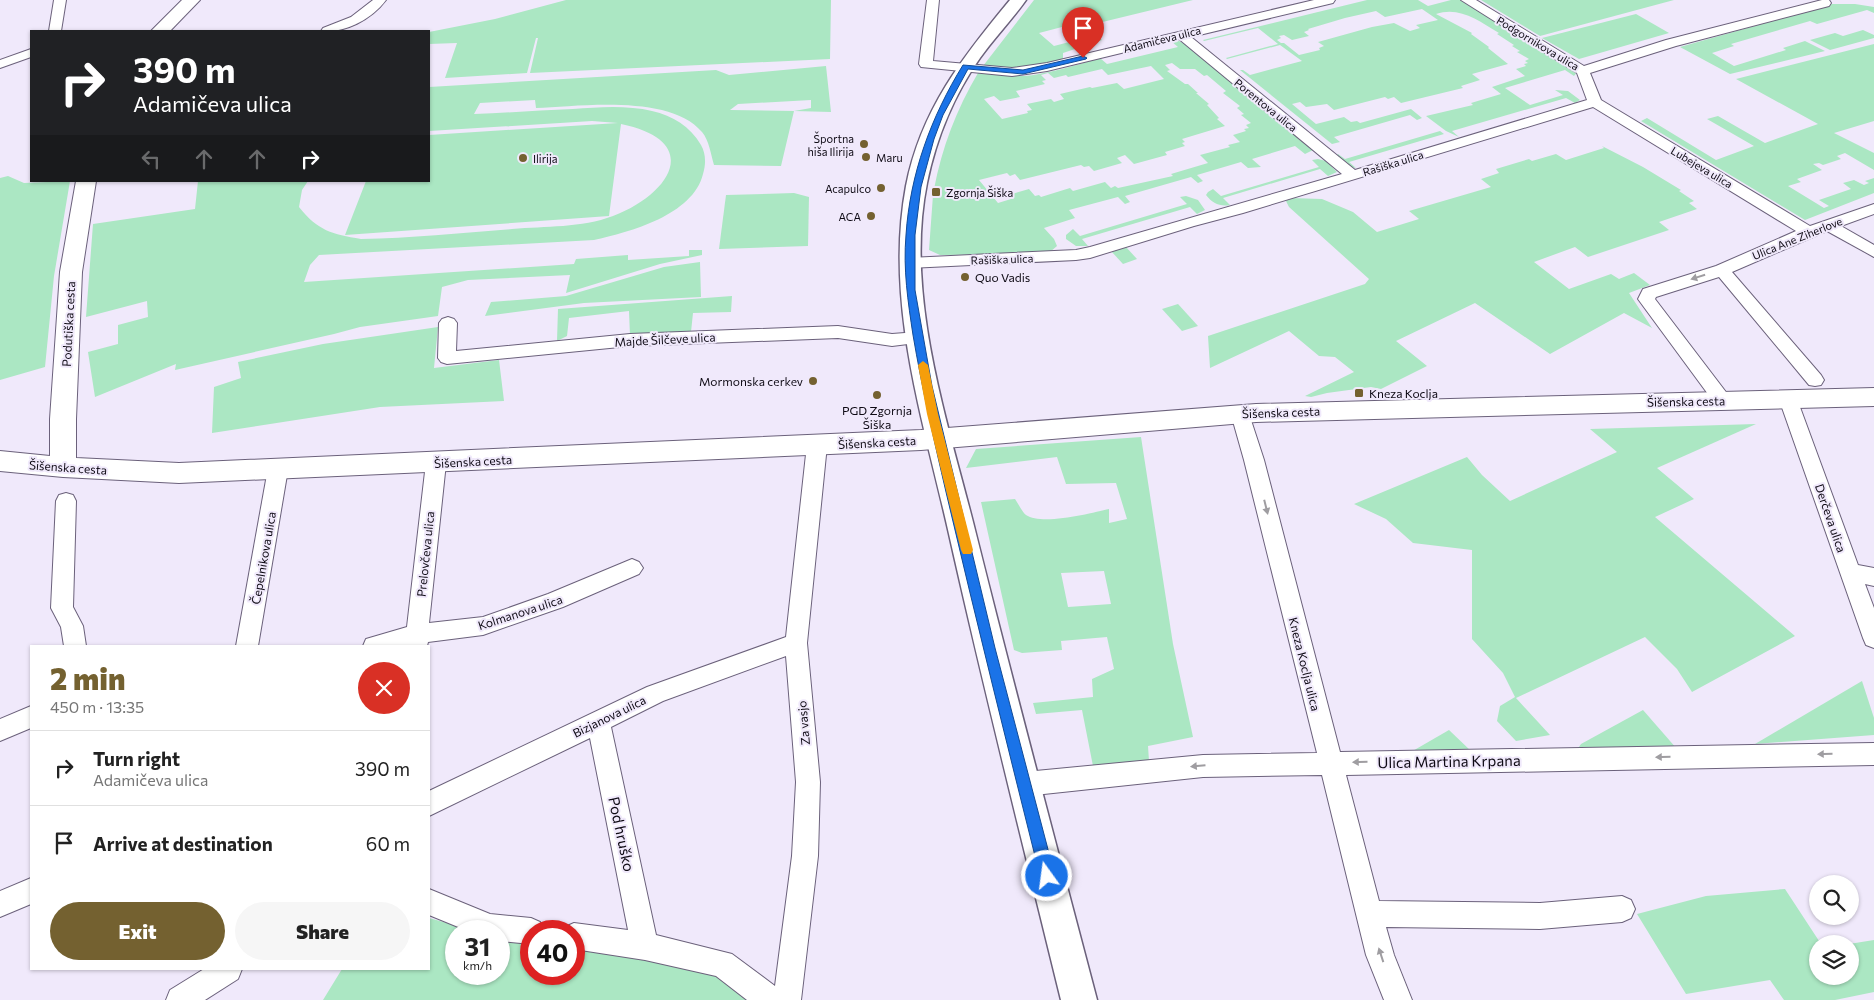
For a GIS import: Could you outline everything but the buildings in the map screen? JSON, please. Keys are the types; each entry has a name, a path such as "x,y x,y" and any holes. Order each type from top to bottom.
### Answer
{"main road":[{"path":"161,30 192,0"},
{"name":"Podutiška cesta","path":"63,467 63,419 71,272 86,182"},
{"name":"Šišenska cesta","path":"0,461 63,467 179,473 817,446 940,439 1240,414 1874,397"}],"street":[{"path":"55,30 60,0"},
{"path":"330,30 352,21 380,0"},
{"name":"Adamičeva ulica","path":"933,0 926,64 1023,72 1329,0"},
{"path":"1018,0 966,67 939,115 920,173 910,235 909,263 911,290 926,386 989,648 1079,1000"},
{"name":"Podgornikova ulica","path":"1467,0 1583,71"},
{"path":"1595,102 1583,71 1671,43 1825,3"},
{"name":"Porentova ulica","path":"1180,34 1352,175"},
{"path":"0,64 30,53"},
{"name":"Rašiška ulica","path":"909,263 1066,255 1074,257 1595,102"},
{"name":"Lubejeva ulica","path":"1595,102 1808,232"},
{"name":"Ulica Ane Ziherlove","path":"1723,400 1646,299 1649,293 1722,270 1808,232 1874,209"},
{"path":"1828,225 1874,252"},
{"path":"1722,270 1815,380"},
{"name":"Majde Šilčeve ulica","path":"448,323 448,358 650,339 838,332 892,340 918,338"},
{"name":"Derčeva ulica","path":"1788,399 1874,638"},
{"name":"Kneza Koclja ulica","path":"1240,414 1254,460 1380,955 1398,1000"},
{"name":"Za vasjo","path":"787,1000 805,856 808,782 796,643 817,446"},
{"name":"Prelovčeva ulica","path":"416,640 436,463"},
{"name":"Čepelnikova ulica","path":"247,645 278,469"},
{"path":"66,501 62,608 72,626 75,645"},
{"name":"Kolmanova ulica","path":"381,645 483,626 555,602 632,568"},
{"path":"1850,572 1874,577"},
{"name":"Bizjanova ulica","path":"430,804 655,694 796,643"},
{"path":"0,730 30,717"},
{"name":"Pod hruško","path":"598,721 645,946"},
{"name":"Ulica Martina Krpana","path":"1024,784 1203,766 1330,762 1874,754"},
{"path":"0,904 30,891"},
{"path":"430,902 490,927 520,930"},
{"path":"1369,914 1540,916 1622,909"},
{"path":"585,938 645,946 722,964 770,1000"},
{"path":"180,1000 226,970"}],"green space":[{"path":"566,0 831,0 830,59 530,73 538,38 536,38 527,73 445,78 457,43 430,44 430,32 495,19"},
{"path":"1034,0 1193,0 1086,26 1081,22 1039,33 1054,46 1096,35 1102,40 1063,53 1063,59 1025,70 983,66"},
{"path":"1367,0 1418,0 1428,6 1451,0 1460,0 1578,71 1574,76 1565,70 1505,88 1530,105 1563,95 1555,90 1568,91 1580,100 1575,103 1566,98 1452,131 1459,137 1446,131 1426,116 1473,105 1471,103 1501,94 1492,87 1525,76 1516,69 1526,66 1524,64 1528,63 1525,61 1529,59 1517,52 1520,51 1497,34 1499,33 1476,19 1461,13 1444,12 1436,14 1472,33 1508,64 1472,74 1480,80 1461,86 1463,88 1401,103 1394,97 1388,99 1385,97 1334,110 1327,104 1306,107 1300,102 1292,104 1316,124 1344,117 1351,122 1357,121 1360,123 1411,109 1422,118 1417,120 1410,115 1334,137 1340,142 1332,144 1240,70 1250,75 1302,61 1280,45 1226,58 1278,44 1258,28 1203,40","holes":["1422,9 1438,20 1416,25 1420,28 1410,31 1394,23 1372,27 1318,42 1324,46 1319,48 1320,50 1299,55 1277,40 1281,38 1279,36 1284,35 1292,40 1309,36 1304,32 1308,29 1376,11 1385,17"]},
{"path":"1481,0 1674,0 1540,36"},
{"path":"1832,4 1855,4 1874,7 1874,13 1867,10 1817,24 1810,21 1731,44 1734,46 1712,53 1734,66 1786,50 1783,48 1805,41 1825,51 1730,74 1680,47"},
{"path":"1636,14 1669,33 1579,59 1542,38"},
{"path":"1863,30 1874,35 1874,38 1830,50 1810,40 1835,33 1843,36"},
{"path":"1171,41 1179,41 1185,44 1313,150 1305,154 1295,146 1252,159 1261,167 1248,168 1241,162 1197,175 1203,181 1198,183 1191,177 1125,196 1130,202 1125,204 1118,197 1069,210 1075,218 1044,228 1054,239 1057,246 1050,252 1040,254 940,255 929,250 933,195 939,195 939,190 934,189 941,159 957,115 978,73 1032,75 1100,58 1107,64 1178,47","holes":["1172,63 1180,69 1195,69 1204,76 1207,75 1226,91 1223,93 1240,106 1237,108 1244,114 1241,115 1251,123 1246,125 1249,128 1244,129 1246,131 1233,135 1240,142 1228,145 1230,147 1200,155 1208,163 1171,174 1173,176 1118,188 1115,186 1111,188 1105,182 1073,191 1070,188 1041,197 1039,195 1035,196 1029,189 1008,195 1011,199 998,203 979,180 1007,173 1010,176 1015,174 1020,180 1081,165 1084,167 1089,166 1094,171 1122,163 1117,158 1125,155 1134,164 1167,155 1165,152 1185,146 1182,143 1185,142 1182,139 1225,126 1217,119 1219,118 1207,105 1209,104 1196,93 1198,93 1188,84 1185,84 1167,71 1170,70 1165,65","1151,66 1164,79 1124,89 1117,83 1060,94 1064,99 1054,102 1051,99 1027,104 1032,110 1027,111 1028,113 1002,119 984,99 994,96 1000,101 1020,97 1016,91 1045,84 1042,81 1046,80 1041,75 1048,73 1054,78 1066,75 1068,77 1102,69 1108,75"]},
{"path":"1874,44 1874,121 1834,133 1874,153 1874,170 1845,153 1837,156 1841,159 1823,165 1819,163 1813,164 1822,170 1797,179 1801,182 1788,186 1824,208 1829,206 1819,200 1851,189 1843,183 1854,180 1864,185 1869,183 1865,181 1874,178 1874,193 1805,220 1641,121 1647,118 1716,160 1754,146 1707,119 1718,116 1765,143 1818,124 1736,79"},
{"path":"826,66 831,112 794,111 781,166 714,165 708,143 702,132 688,120 669,112 647,107 624,105 536,108 535,100 480,103 474,114 613,107 642,109 660,113 686,127 697,138 705,155 703,174 697,188 674,211 642,226 609,237 594,240 319,255 310,265 304,282 574,264 576,259 628,255 628,260 689,256 689,250 702,250 702,255 660,264 566,293 570,275 468,280 442,287 438,316 360,327 175,370 176,364 95,397 88,352 118,344 118,325 148,317 147,301 86,317 93,224 195,209 198,182 307,182 302,190 299,207 306,215 326,230 334,233 361,239 563,226 601,220 634,206 651,194 663,181 670,168 670,155 663,142 647,132 621,124 609,216 345,235 366,182 430,182 430,135 618,123 592,121 430,131 430,87 716,70 729,75","holes":["811,100 811,108 794,111 730,110 738,104"]},
{"path":"1440,131 1444,134 1349,162 1356,168 1351,167 1336,156 1338,154 1345,159"},
{"path":"1602,146 1643,167 1681,190 1679,191 1694,201 1689,203 1697,209 1659,222 1669,230 1588,257 1575,247 1534,262 1569,289 1611,274 1619,279 1634,273 1650,285 1629,293 1652,328 1624,313 1550,354 1475,303 1396,341 1427,366 1381,389 1371,387 1311,397 1305,396 1354,372 1335,357 1319,356 1289,331 1210,368 1208,336 1365,284 1369,279 1289,207 1286,201 1290,198 1322,199 1353,212 1377,232 1419,219 1409,211 1491,187 1481,179 1499,173 1496,169 1529,159 1532,161 1556,154 1566,160 1604,148"},
{"path":"1312,160 1326,161 1337,172 1328,176 1320,169 1223,198 1230,205 1216,204 1206,195 1213,189 1221,196 1319,167"},
{"path":"8,176 24,183 70,182 54,276 45,367 0,380 0,178"},
{"path":"794,193 809,197 808,246 719,249 726,195"},
{"path":"1186,196 1198,200 1205,210 1197,214 1190,207 1082,239 1088,246 1076,246 1066,239 1066,235 1073,229 1080,236 1187,204 1180,197"},
{"path":"1126,247 1137,259 1123,264 1111,251"},
{"path":"700,262 701,297 584,303 485,316 491,302 566,296 664,267"},
{"path":"732,296 731,312 693,313 691,332 630,336 629,311 569,318 567,336 557,341 558,309"},
{"path":"1178,304 1198,326 1182,331 1162,309"},
{"path":"438,327 434,368 499,360 504,401 380,407 212,433 214,387 241,378 238,362 323,344"},
{"path":"1756,424 1657,468 1694,499 1655,517 1795,636 1692,692 1677,669 1645,637 1516,698 1550,735 1516,741 1497,721 1500,706 1515,697 1503,673 1472,639 1472,550 1413,543 1386,519 1354,504 1467,457 1482,475 1510,501 1617,452 1590,429"},
{"path":"1141,437 1173,644 1193,737 1148,746 1149,761 1093,766 1082,710 1036,714 1033,703 1093,697 1092,679 1114,669 1107,637 1061,641 1062,650 1022,653 1014,650 981,502 1015,499 1026,515 1033,518 1067,518 1109,509 1109,523 1127,519 1116,483 1066,484 1057,457 966,468 976,449","holes":["1104,571 1111,604 1068,607 1061,573"]},
{"path":"1862,681 1874,718 1874,735 1755,744"},
{"path":"1643,710 1677,749 1574,754 1581,744"},
{"path":"1449,730 1472,752 1404,756"},
{"path":"1785,889 1815,935 1809,935 1809,985 1859,985 1859,942 1874,940 1874,992 1835,1000 1784,1000 1770,980 1686,994 1637,914 1706,896"},
{"path":"430,918 445,922 445,985 510,985 510,939 520,940 520,985 585,985 585,947 628,952 710,970 754,1000 323,1000 341,970 430,970"}],"slow traffic":[{"path":"923,365 926,386 967,550"}],"place":[{"name":"Športna hiša Ilirija","path":"864,144"},
{"name":"Maru","path":"866,157"},
{"name":"Ilirija","path":"523,158"},
{"name":"Acapulco","path":"881,188"},
{"name":"Zgornja Šiška","path":"936,192"},
{"name":"ACA","path":"871,216"},
{"name":"Quo Vadis","path":"965,277"},
{"name":"Mormonska cerkev","path":"813,381"},
{"name":"Kneza Koclja","path":"1359,393"},
{"name":"PGD Zgornja Šiška","path":"877,395"}],"route":[{"path":"1047,876 989,648 946,461 926,386 911,290 909,263 910,235 916,187 930,139 939,115 966,67 1023,72 1083,58"}]}
